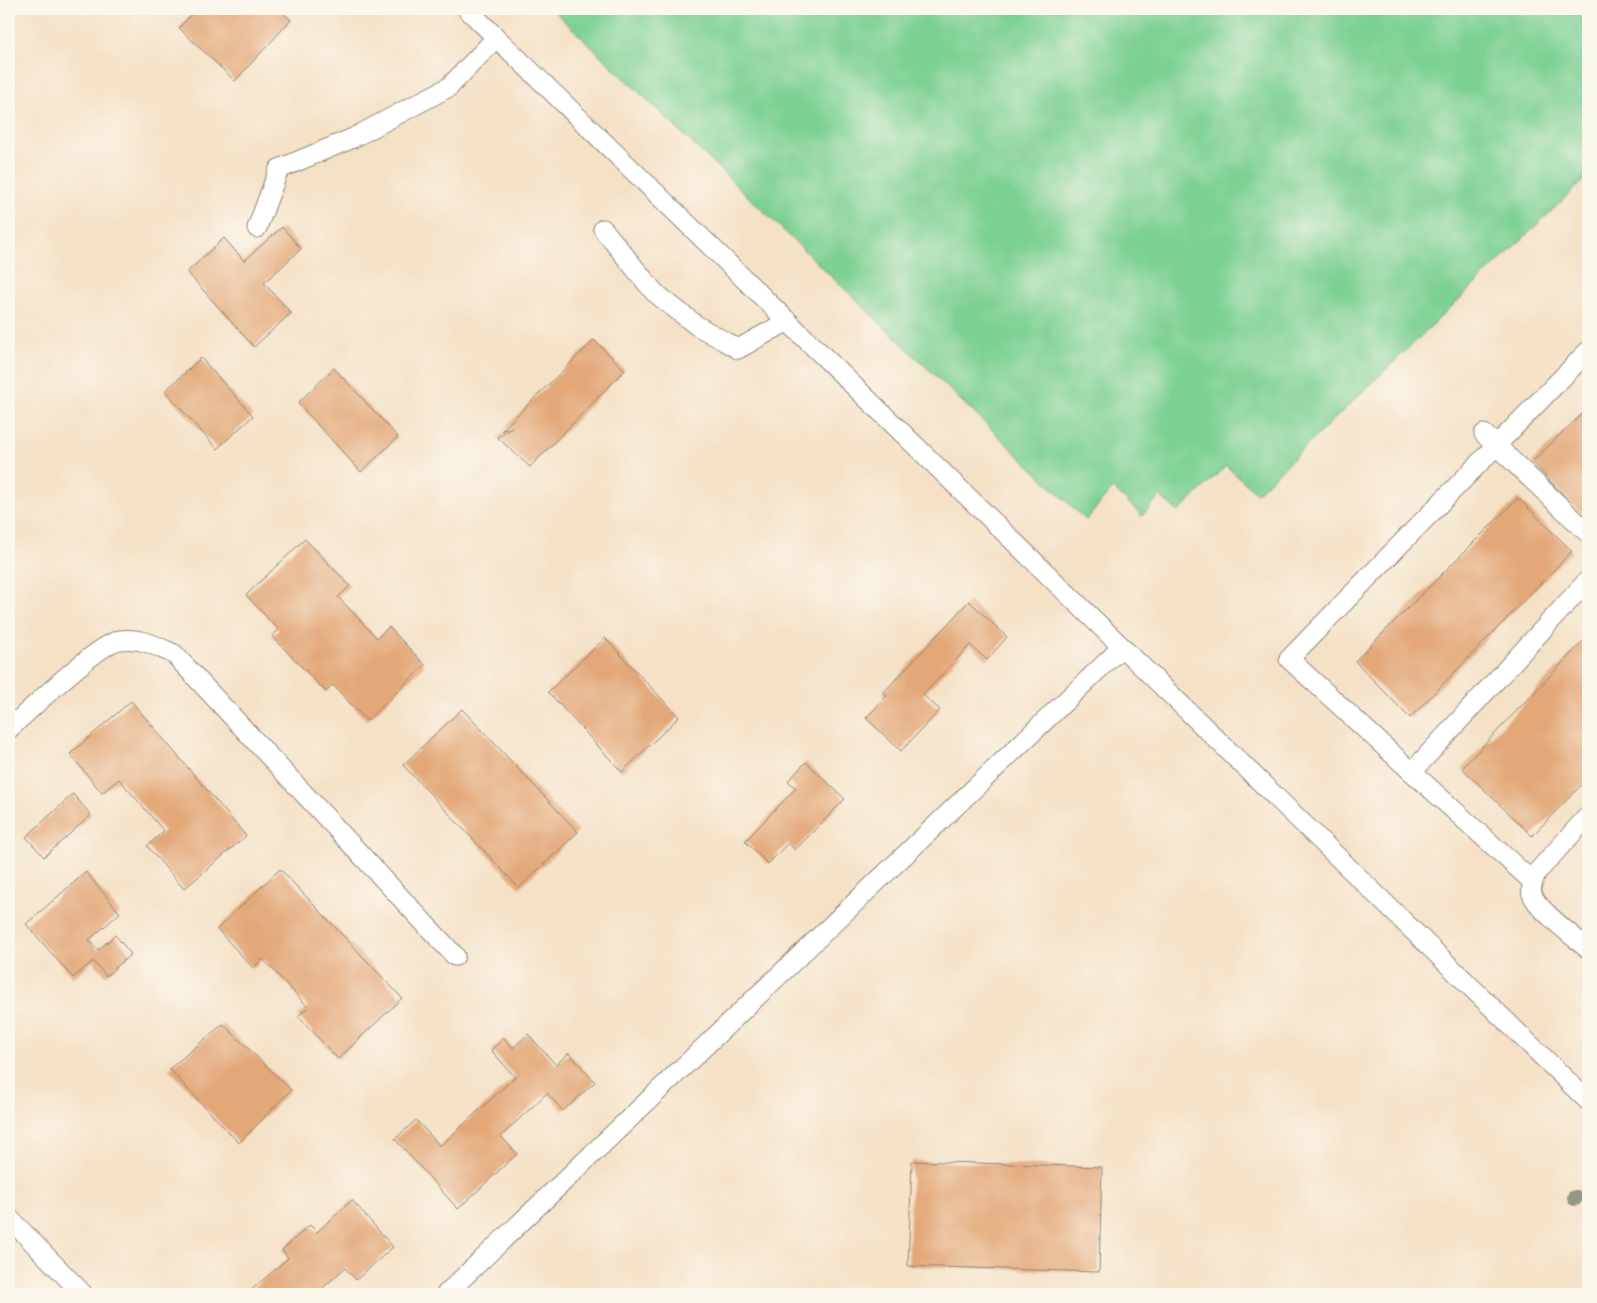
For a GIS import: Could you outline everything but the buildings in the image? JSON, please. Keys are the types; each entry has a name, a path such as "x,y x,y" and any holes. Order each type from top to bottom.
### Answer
{"lane":[{"path":"467,9 1588,1101"},
{"path":"258,228 279,169 353,138 449,87 496,38"},
{"path":"603,230 654,292 696,325 738,349 788,321"},
{"path":"1532,882 1290,659 1491,440 1588,351"},
{"path":"1491,440 1588,533"},
{"path":"1412,772 1588,580"},
{"path":"9,729 96,652 118,640 146,640 174,654 456,956"},
{"path":"450,1293 1122,647"},
{"path":"1588,816 1537,872 1532,882 1532,894 1538,905 1588,949"},
{"path":"9,1218 83,1294"}],"green space":[{"path":"552,9 1588,9 1588,176 1257,493 1226,466 1178,512 1160,496 1142,516 1113,488 1086,520"}]}
